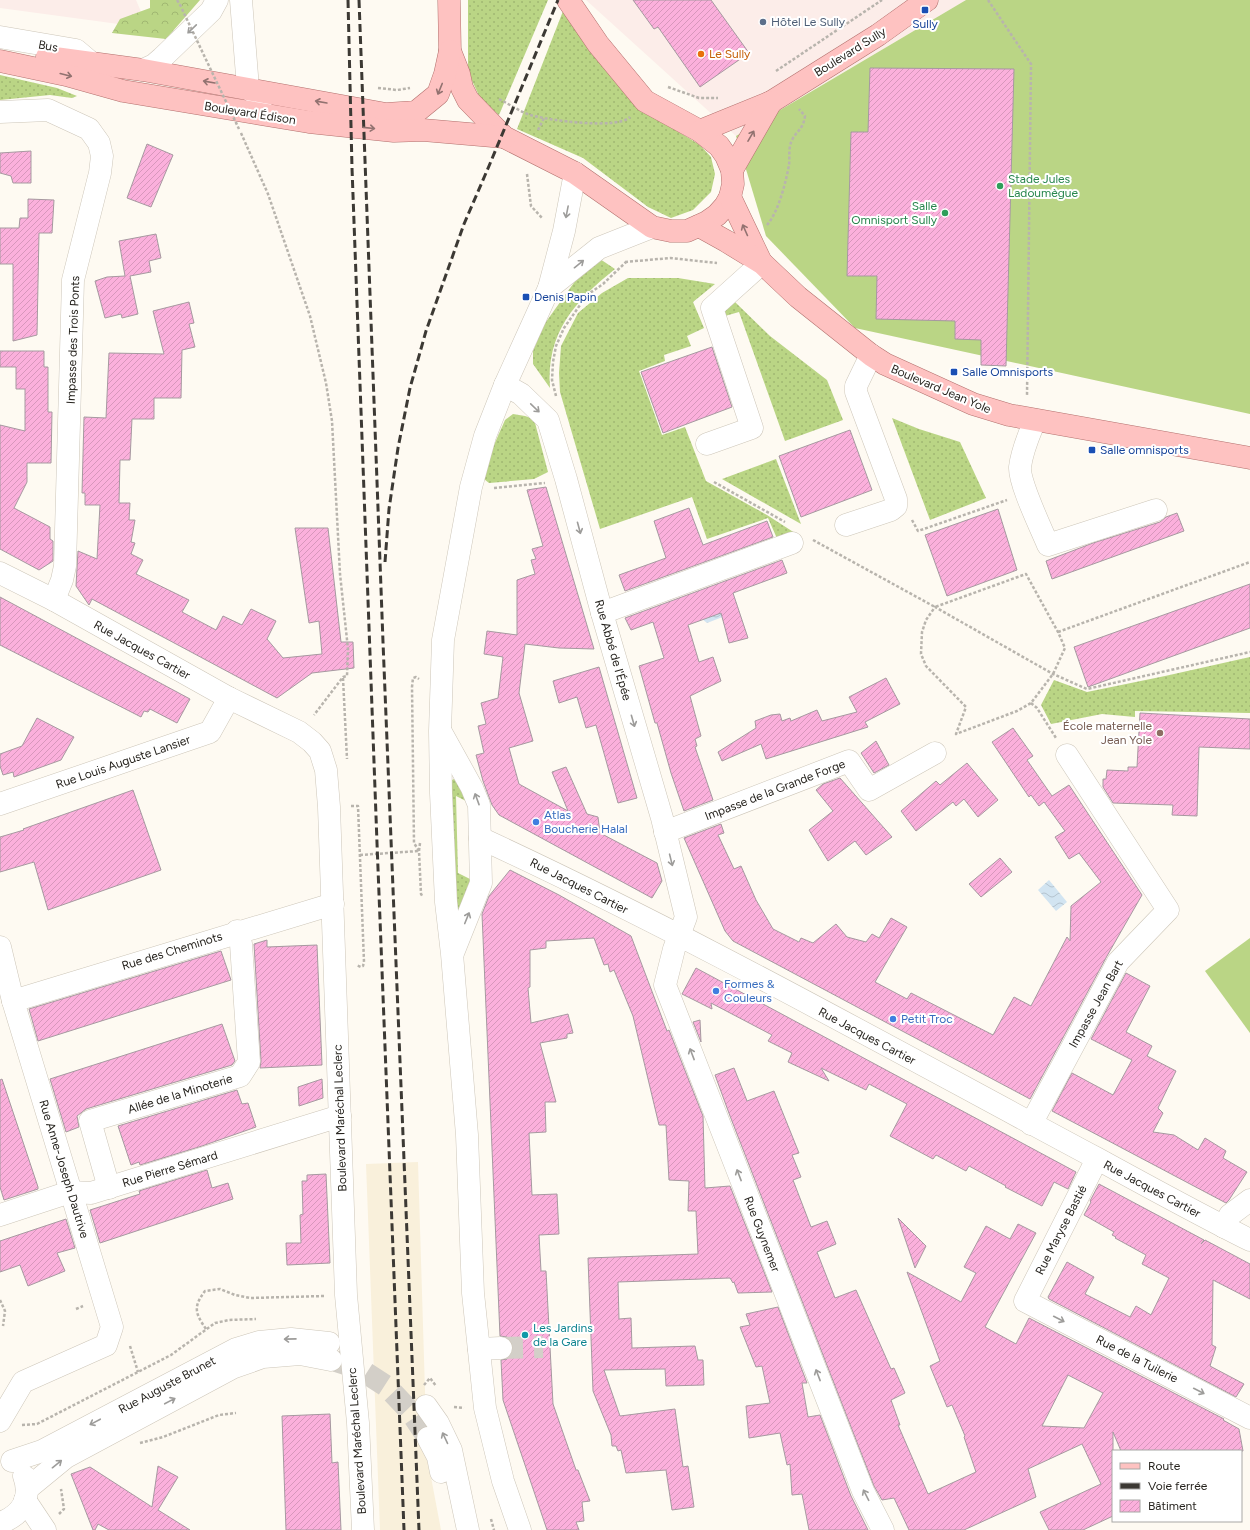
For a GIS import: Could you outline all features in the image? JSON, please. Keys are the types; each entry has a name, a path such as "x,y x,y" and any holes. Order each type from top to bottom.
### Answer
{"main road":[{"path":"449,0 450,51 459,74 462,88 468,100 504,137 575,173 652,226 671,232 686,231 699,226 717,215 725,206 730,196 733,184 732,170 726,156 719,146 700,130 645,101 598,44 568,0"},
{"name":"Boulevard Sully","path":"700,130 778,97 878,35 927,0"},
{"name":"Boulevard Édison","path":"0,46 28,53 143,70 386,114 416,112 438,94 445,74 450,51"},
{"name":"Boulevard Édison","path":"0,61 66,75 123,91 289,119 394,130 423,130 504,137"},
{"name":"Boulevard Sully","path":"732,170 778,97"},
{"path":"730,196 747,247"},
{"name":"Boulevard Jean Yole","path":"699,226 747,247 798,297 871,355 885,364 923,383 983,408 1036,420 1250,458"}],"street":[{"path":"143,70 154,65 162,58 211,11 217,0"},
{"path":"241,0 248,88 289,119"},
{"name":"Bus","path":"0,37 76,50 92,63"},
{"name":"Impasse des Trois Ponts","path":"0,112 48,110 89,129 99,143 102,156 100,173 73,280 65,566 62,580 54,600"},
{"path":"520,1530 504,1481 485,1408 473,1293 467,1135 452,954 446,902 440,731 443,640 471,487 486,436 504,385 549,288 564,231 575,173"},
{"path":"549,288 598,248 652,226"},
{"path":"706,444 752,428 712,308 762,263"},
{"path":"846,525 891,510 896,506 896,499 856,392 858,381 871,355"},
{"name":"Rue Abbé de l'Épée","path":"504,385 521,394 548,420 665,832 686,917 678,934"},
{"path":"1036,420 1024,446 1020,468 1027,494 1048,545 1156,510"},
{"path":"602,612 796,535"},
{"name":"Rue Jacques Cartier","path":"0,573 54,600 229,698 291,728"},
{"name":"Rue Louis Auguste Lansier","path":"0,804 210,732 229,698"},
{"name":"Boulevard Maréchal Leclerc","path":"291,728 312,742 320,751 326,770 346,1295 358,1423 362,1530"},
{"path":"440,731 472,788 479,805 481,883 452,954"},
{"name":"Impasse de la Grande Forge","path":"665,832 850,761 869,790 935,753"},
{"name":"Impasse Jean Bart","path":"1031,1124 1118,962 1168,910 1067,755"},
{"name":"Rue Jacques Cartier","path":"480,838 678,934 1250,1240"},
{"name":"Rue des Cheminots","path":"13,1000 332,904"},
{"name":"Allée de la Minoterie","path":"109,1188 90,1122 240,1076 249,1062 241,944 237,932"},
{"name":"Rue Guynemer","path":"678,934 665,985 863,1490 883,1530"},
{"name":"Rue Anne-Joseph Dautrive","path":"0,947 13,1000 112,1327 106,1345 23,1382 0,1421"},
{"name":"Rue Pierre Sémard","path":"0,1215 70,1192 91,1193 109,1188 340,1116"},
{"name":"Rue Maryse Bastié","path":"1024,1301 1097,1159"},
{"path":"1224,1227 1230,1215 1250,1200"},
{"name":"Rue de la Tuilerie","path":"1024,1301 1250,1418"},
{"name":"Rue Auguste Brunet","path":"6,1459 42,1451 236,1349 259,1342 291,1338 330,1352 263,1356 232,1368 66,1457 26,1495 19,1512 9,1524"},
{"path":"479,1349 501,1348"},
{"path":"426,1406 438,1423 451,1450 468,1530"},
{"path":"428,1438 438,1457 455,1530"},
{"path":"6,1459 23,1473 26,1495 45,1530"}],"path":[{"path":"177,0 239,129 268,194 310,316 326,383 332,421 340,574 348,649 347,676 343,677 312,717 291,728"},
{"path":"556,398 552,380 553,362 556,346 564,328 587,295 602,284 626,262 670,258 727,264 734,260 747,247 772,219 783,189 789,165 792,140 804,125 805,116 778,97 768,76 882,0"},
{"path":"988,0 1031,64 1027,399"},
{"path":"494,94 499,99 528,114 544,118 615,124 628,119 660,88 667,87 699,98 721,98"},
{"path":"526,168 531,206"},
{"path":"471,487 486,489 566,479"},
{"path":"714,482 796,535 935,607 1053,674 1087,689 1250,652"},
{"path":"896,499 908,513 918,531 1027,494"},
{"path":"1058,632 1250,562"},
{"path":"953,737 956,734 1031,703 1053,674 1064,648 1058,632 1026,574 935,607 926,620 922,632 921,654 926,666 966,708 956,734"},
{"path":"343,677 347,767"},
{"path":"419,679 416,677 413,678 412,687 414,843 419,851 421,894"},
{"path":"1031,703 1037,708 1067,755"},
{"path":"355,962 356,965 361,967 364,962 359,813"},
{"path":"360,855 419,851"},
{"path":"206,1329 197,1316 198,1301 205,1291 220,1289 235,1295 250,1298 346,1295"},
{"path":"0,1300 5,1312 3,1326"},
{"path":"454,1407 462,1408"}],"shaded area":[{"path":"0,0 136,0 148,28 0,8"},
{"path":"586,0 966,0 736,136"},
{"path":"418,1162 427,1456 441,1530 380,1530 366,1164"}],"green space":[{"path":"150,0 200,0 166,39 112,33 120,19 150,8"},
{"path":"468,0 548,0 499,115 481,100 468,72"},
{"name":"Stade Jules Ladoumègue","path":"966,0 1250,0 1250,414 855,328 766,236 736,136"},
{"path":"565,6 661,121 700,145 711,157 715,174 711,192 693,210 671,218 648,207 583,158 517,129"},
{"path":"0,75 57,88 77,96 72,98 50,95 0,100"},
{"path":"600,259 615,269 587,294 566,320 558,335 553,351 550,368 550,388 533,364 533,351 543,326 578,277"},
{"path":"628,278 678,278 715,284 693,302 704,328 687,336 691,346 664,355 665,361 639,371 662,435 685,427 706,481 767,515 798,535 779,543 768,518 707,539 692,497 600,529 560,392 559,373 561,346 578,313 602,293"},
{"path":"735,302 770,336 827,380 843,420 785,441 739,312 725,316 721,313"},
{"path":"513,414 534,419 548,472 534,479 489,483 484,479 490,454 505,420"},
{"path":"892,418 919,429 960,442 986,498 930,520"},
{"path":"776,459 801,524 722,479"},
{"path":"1250,657 1250,713 1135,711 1135,717 1102,714 1051,724 1041,705 1054,680 1087,692"},
{"path":"454,779 472,804 456,796 458,873 476,882 457,913 451,784 452,780"},
{"path":"1250,938 1250,1033 1205,971"}],"water":[{"path":"703,612 733,613 707,623 702,619"},
{"path":"1049,880 1067,902 1056,911 1038,890"}],"building":[{"path":"633,0 711,0 749,53 700,87 658,27 654,29"},
{"path":"870,68 1014,69 1006,366 981,365 981,340 955,339 955,321 876,319 877,276 847,276 851,132 868,132"},
{"path":"147,144 173,155 151,207 127,198"},
{"path":"31,151 31,183 13,183 11,176 0,173 0,153"},
{"path":"28,199 54,200 52,233 39,233 37,335 13,341 13,264 0,264 0,228 19,228 20,218 28,218"},
{"path":"156,234 161,258 149,261 151,272 130,276 138,314 122,318 121,314 105,318 95,281 107,277 125,276 119,241"},
{"path":"189,302 194,323 189,324 195,347 182,350 181,398 154,398 154,419 132,419 130,460 120,460 119,503 130,503 129,520 135,520 131,542 135,543 131,554 143,560 136,574 189,600 182,612 216,630 223,616 242,625 251,609 276,621 267,639 283,658 322,654 319,621 309,623 295,528 328,528 341,642 353,642 354,668 312,673 277,698 92,599 89,605 76,586 78,551 97,559 100,505 85,505 85,493 82,493 84,417 106,418 109,353 164,354 153,311"},
{"path":"712,347 732,407 663,433 641,372"},
{"path":"0,351 44,351 44,367 48,367 48,412 52,412 51,463 27,463 27,482 14,508 50,527 50,539 53,541 53,561 39,570 0,549 0,425 25,431 25,389 16,389 16,367 0,367"},
{"path":"850,430 872,490 801,517 779,456"},
{"path":"546,487 594,649 559,648 525,644 519,693 533,741 509,748 519,784 568,811 552,772 566,767 587,814 598,817 600,833 657,863 662,881 652,898 499,815 492,805 483,781 476,755 484,753 478,726 486,724 481,703 498,698 503,657 484,654 487,631 517,635 517,580 535,574 531,560 536,559 532,549 543,546 527,490"},
{"path":"689,508 703,545 767,521 773,537 625,591 619,575 666,558 654,521"},
{"path":"998,509 1017,570 947,596 925,535"},
{"path":"1177,513 1184,531 1052,579 1046,561 1093,543 1160,522 1166,517"},
{"path":"782,560 787,573 733,593 748,638 729,643 721,613 688,625 699,662 713,657 721,681 690,696 701,736 695,739 697,746 695,747 713,800 684,811 671,773 657,723 655,723 639,666 664,658 653,622 631,630 625,618"},
{"path":"1250,584 1250,628 1088,687 1074,647"},
{"path":"0,597 190,699 177,723 150,709 148,712 144,711 141,717 0,645"},
{"path":"599,667 637,798 618,803 596,725 586,728 577,697 559,703 553,681"},
{"path":"886,678 900,704 865,722 868,727 766,759 761,744 722,761 718,752 756,728 755,721 771,715 780,714 782,721 790,718 791,721 817,710 822,721 857,712 849,697"},
{"path":"1140,713 1250,719 1250,749 1199,747 1197,816 1172,815 1173,805 1113,803 1103,787 1103,779 1106,779 1107,770 1128,771 1128,767 1137,767"},
{"path":"37,718 74,737 61,760 14,777 13,772 3,775 0,766 0,754 22,746"},
{"path":"1013,728 1033,756 1027,760 1052,796 1069,785 1142,895 1107,956 1030,1099 733,941 725,931 684,838 721,824 724,833 718,835 734,869 741,866 756,900 773,929 799,942 801,938 813,943 836,924 847,937 866,942 872,934 879,938 891,918 907,927 875,982 907,999 911,993 993,1035 1014,997 1031,1006 1067,937 1070,941 1071,906 1101,882 1079,853 1069,859 1055,837 1065,831 1044,802 1039,806 1031,795 1029,797 992,742"},
{"path":"876,741 889,765 874,773 861,753"},
{"path":"967,763 998,800 978,817 964,799 956,806 953,802 916,831 901,811 936,781 940,785"},
{"path":"840,778 892,837 866,855 855,841 828,861 809,830 833,811 816,790 823,784"},
{"path":"133,790 161,870 48,910 34,862 0,872 0,837 24,830 23,829"},
{"path":"1000,858 1012,872 981,897 969,884"},
{"path":"510,870 559,895 631,936 667,1031 669,1030 703,1116 705,1188 730,1186 772,1292 738,1293 734,1282 733,1283 730,1278 618,1282 619,1319 631,1318 632,1348 695,1346 698,1360 703,1360 704,1385 666,1386 665,1369 604,1370 620,1416 675,1409 683,1467 688,1466 694,1507 672,1510 666,1470 626,1473 621,1450 618,1451 616,1446 612,1446 611,1435 593,1391 588,1258 698,1254 696,1211 688,1211 689,1181 669,1180 666,1125 659,1125 633,1016 614,970 610,972 608,964 604,965 594,938 546,941 546,948 530,950 530,987 528,988 531,1023 568,1014 573,1033 567,1034 567,1038 540,1043 556,1102 545,1102 546,1132 529,1133 532,1195 557,1194 559,1234 539,1235 541,1271 546,1271 553,1404 576,1470 578,1470 590,1501 582,1502 584,1521 576,1522 579,1530 547,1530 503,1400 501,1360 507,1359 512,1354 513,1347 512,1342 507,1337 500,1336 482,914 489,896"},
{"path":"267,940 267,947 317,945 322,1065 260,1068 261,1061 254,944"},
{"path":"221,951 231,980 38,1041 29,1009"},
{"path":"696,968 1076,1172 1068,1189 1054,1182 1042,1206 969,1166 966,1171 936,1155 933,1159 890,1136 907,1104 869,1084 866,1090 821,1068 829,1081 788,1062 792,1053 768,1041 772,1035 711,1003 712,1009 682,994"},
{"path":"1126,973 1150,986 1126,1032 1152,1046 1147,1056 1176,1071 1158,1108 1163,1113 1153,1132 1174,1135 1198,1150 1205,1138 1226,1151 1223,1158 1247,1172 1226,1203 1052,1111 1072,1073 1113,1095 1132,1060 1091,1039"},
{"path":"700,1020 701,1042 693,1022"},
{"path":"222,1024 235,1061 232,1065 86,1109 77,1116 79,1127 66,1132 50,1079"},
{"path":"734,1068 747,1101 774,1091 799,1153 792,1155 801,1177 793,1180 811,1227 827,1221 836,1244 817,1252 835,1298 856,1290 891,1369 894,1368 905,1393 891,1400 900,1425 898,1425 928,1494 976,1472 964,1437 965,1436 952,1405 947,1407 930,1366 940,1361 907,1272 961,1302 976,1273 964,1267 986,1226 1010,1239 1018,1224 1036,1233 985,1327 1016,1344 1029,1318 1224,1419 1223,1420 1239,1429 1243,1451 1121,1450 1113,1432 1112,1516 1083,1530 1049,1530 1040,1512 1101,1484 1082,1444 1028,1469 1036,1497 964,1530 909,1530 894,1498 882,1500 874,1486 715,1075","holes":["1068,1375 1103,1393 1084,1428 1042,1426"]},
{"path":"2,1079 38,1187 38,1189 4,1200 0,1187 0,1080"},
{"path":"322,1079 323,1098 299,1106 298,1087"},
{"path":"237,1090 242,1104 248,1103 256,1127 202,1146 140,1165 139,1162 131,1165 118,1126"},
{"path":"207,1170 212,1188 228,1183 233,1199 100,1243 90,1210 140,1194 139,1191"},
{"path":"326,1174 330,1263 287,1265 286,1243 301,1243 300,1215 303,1214 302,1181 307,1181 307,1175"},
{"path":"1099,1184 1204,1240 1201,1244 1205,1240 1250,1264 1250,1299 1213,1280 1212,1345 1216,1347 1210,1366 1244,1384 1236,1397 1049,1299 1048,1297 1067,1262 1094,1277 1085,1294 1130,1317 1136,1306 1151,1315 1169,1278 1142,1264 1146,1255 1115,1238 1116,1237 1112,1235 1114,1232 1084,1215"},
{"path":"898,1218 926,1246 915,1268"},
{"path":"66,1219 75,1248 57,1253 65,1271 28,1286 20,1265 0,1272 0,1241"},
{"path":"778,1307 807,1383 802,1383 808,1417 820,1415 851,1496 868,1530 809,1530 802,1494 792,1495 790,1464 787,1465 780,1433 749,1438 746,1406 770,1403 762,1366 756,1367 740,1327 750,1325 746,1314"},
{"path":"330,1414 332,1463 338,1462 341,1530 286,1530 282,1416"},
{"path":"158,1466 178,1477 158,1510 190,1530 109,1530 98,1524 95,1530 93,1530 71,1474 90,1467 152,1507"}],"tunnel":[{"path":"501,1348 543,1347"},
{"path":"336,1361 358,1368 386,1386 410,1411 428,1438"}],"railway":[{"path":"348,0 352,168 404,1530"},
{"path":"359,0 419,1530"},
{"path":"385,562 389,509 398,448 410,388 426,331 464,224 558,0"}],"place":[{"name":"Sully","path":"925,10"},
{"name":"Hôtel Le Sully","path":"763,22"},
{"name":"Le Sully","path":"701,54"},
{"name":"Stade Jules Ladoumègue","path":"1000,186"},
{"name":"Salle Omnisport Sully","path":"945,213"},
{"name":"Denis Papin","path":"526,297"},
{"name":"Salle Omnisports","path":"954,372"},
{"name":"Salle omnisports","path":"1092,450"},
{"name":"École maternelle Jean Yole","path":"1160,733"},
{"name":"Atlas Boucherie Halal","path":"536,822"},
{"name":"Formes & Couleurs","path":"716,991"},
{"name":"Petit Troc","path":"893,1019"},
{"name":"Les Jardins de la Gare","path":"525,1335"}]}
